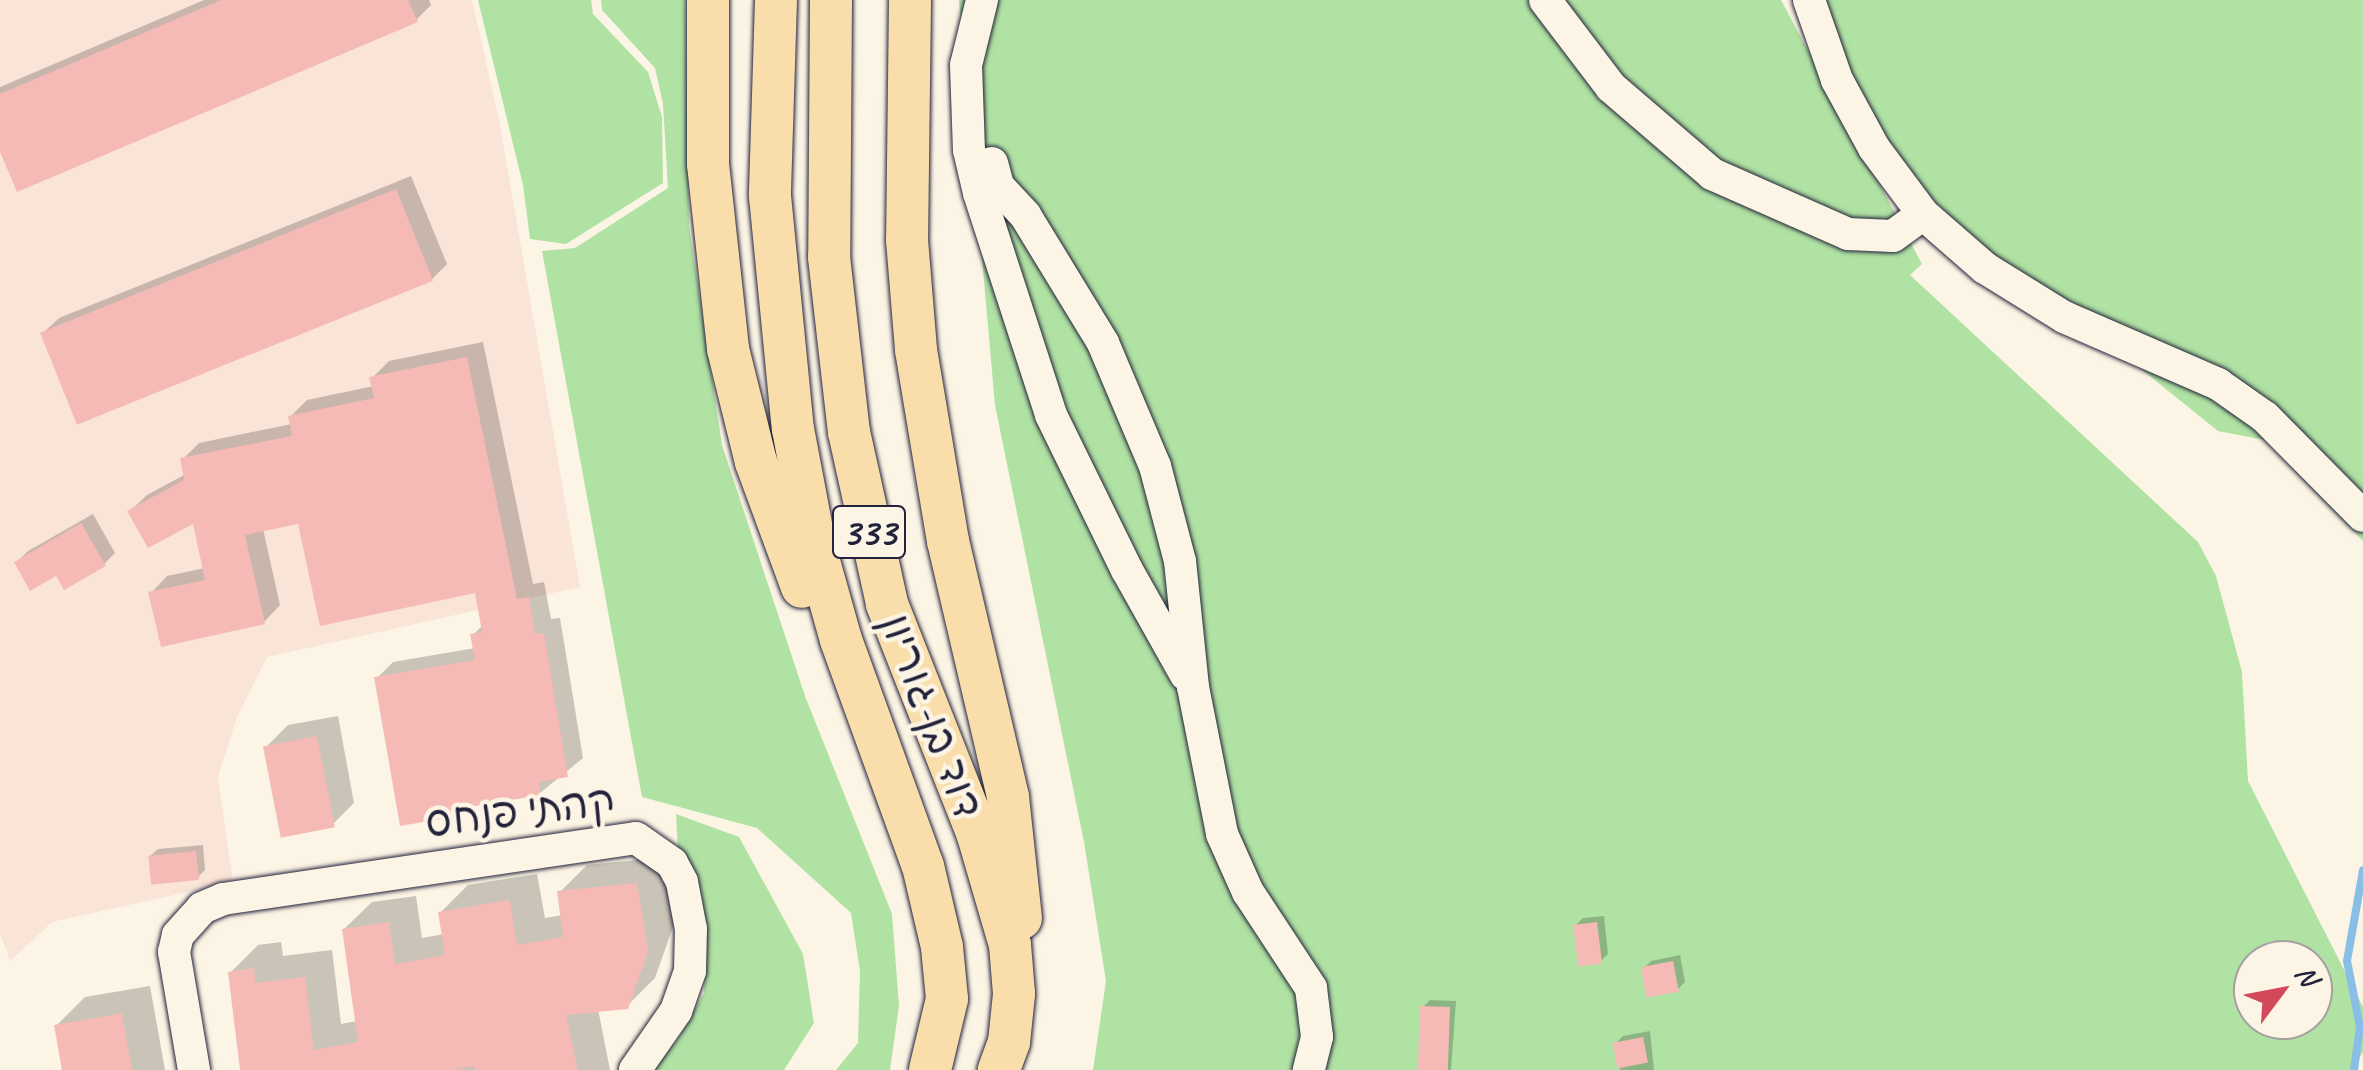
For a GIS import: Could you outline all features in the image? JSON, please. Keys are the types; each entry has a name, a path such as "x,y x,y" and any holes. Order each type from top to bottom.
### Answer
{"main road":[{"path":"708,0 708,164 728,349 756,462 802,587 874,733"},
{"name":"דוד בן-גוריון","path":"776,0 770,196 793,429 816,551 874,733 923,866 942,948 947,1000 939,1048 930,1070"},
{"name":"דוד בן-גוריון","path":"830,0 828,240 849,432 887,604 977,832 1010,945 1014,994 1004,1056"},
{"path":"910,0 907,240 916,350 935,478 1016,843 1021,938 1004,1056"}],"street":[{"path":"982,0 966,66 969,150 979,193 1051,415 1128,570 1193,687"},
{"path":"1545,0 1610,87 1712,174 1848,234 1893,236 1923,214"},
{"path":"1809,0 1837,80 1874,148 1923,214 1985,268 2064,317 2218,384 2265,417 2363,516"},
{"path":"992,163 998,186 1025,214 1103,343 1137,419 1171,515 1193,687 1229,854 1248,892 1311,988 1317,1037 1309,1070"},
{"name":"קהתי פנחס","path":"194,1070 177,984 178,934 202,908 223,899 614,838 636,838 660,850 682,882 691,929 690,971 676,1011 635,1070"}],"shaded area":[{"path":"0,0 472,0 499,120 580,587 267,657 237,717 218,777 233,882 52,922 10,961 0,933"}],"green space":[{"path":"478,0 591,0 593,14 648,72 662,117 663,183 566,244 530,239 523,185"},
{"path":"601,0 685,0 689,226 722,445 805,696 892,914 899,1006 890,1070 836,1070 858,1043 860,971 851,913 757,828 642,797 542,251 575,248 668,188 663,104 655,68 602,10"},
{"path":"959,0 1781,0 1922,264 1910,275 2198,542 2216,576 2242,672 2248,781 2329,940 2233,940 2233,1040 2333,1040 2333,948 2363,1007 2363,1052 2351,1070 1093,1070 1106,981 1084,842 995,405"},
{"path":"1792,0 2363,0 2363,541 2265,440 2218,431 2043,290 1903,209 1836,91"},
{"path":"676,814 739,837 803,954 814,1023 784,1070 653,1070 678,1039 704,993 705,951 678,853"}],"building":[{"path":"221,0 408,0 418,22 17,192 0,152 0,94"},
{"path":"396,189 433,281 77,425 40,333"},
{"path":"467,357 517,599 529,597 535,634 544,633 568,777 539,782 541,795 469,807 470,814 400,826 374,677 475,660 470,634 482,632 475,593 320,626 298,524 245,535 265,624 161,647 148,592 205,580 193,524 148,548 127,511 184,480 180,458 292,436 288,416 374,398 369,377"},
{"path":"81,523 106,566 64,590 56,576 30,591 14,562"},
{"path":"317,736 335,827 281,838 263,746"},
{"path":"196,851 199,880 151,885 148,856"},
{"path":"637,883 648,951 628,1009 566,1015 578,1070 475,1070 474,1066 453,1070 240,1070 228,972 254,968 255,983 305,977 314,1050 358,1042 342,929 389,922 395,964 445,955 438,912 510,900 517,945 563,937 557,891"},
{"path":"1597,922 1602,964 1578,967 1573,925"},
{"path":"1673,961 1679,991 1647,998 1641,967"},
{"path":"1420,1006 1450,1007 1448,1070 1418,1070"},
{"path":"122,1013 132,1070 62,1070 54,1025"},
{"path":"1643,1037 1648,1063 1618,1068 1613,1043"}],"waterway":[{"path":"2354,1070 2360,1027 2347,961 2363,870"}]}
